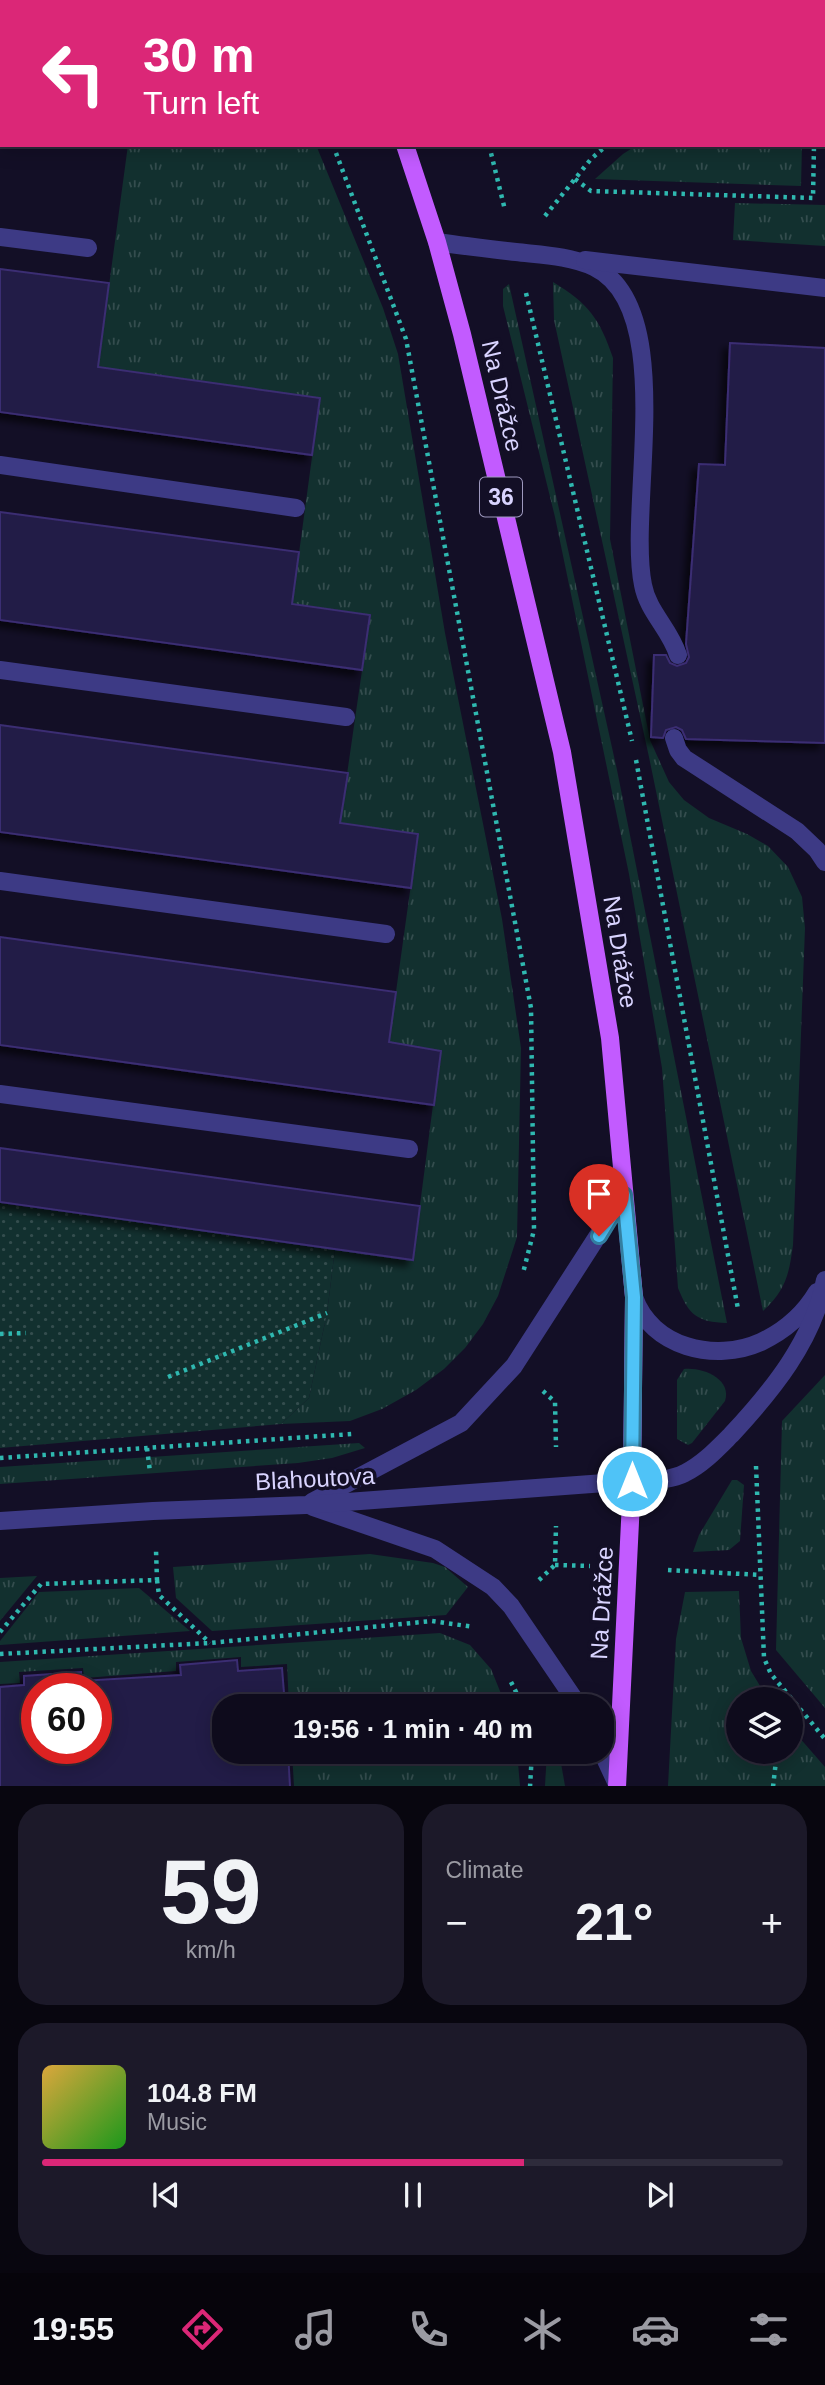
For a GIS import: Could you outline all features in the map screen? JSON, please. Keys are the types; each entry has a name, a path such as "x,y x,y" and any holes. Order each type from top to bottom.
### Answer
{"main road":[{"name":"Na Drážce","path":"406,147 437,242 463,334 562,752 610,1038 634,1297 632,1481 617,1785"}],"street":[{"path":"0,237 88,248"},
{"path":"437,242 825,288"},
{"path":"562,257 593,267 611,278 628,303 639,334 644,377 642,583 648,602 667,630 678,655"},
{"path":"0,465 296,508"},
{"path":"0,670 346,717"},
{"path":"674,738 684,758 797,831 817,850 825,862"},
{"path":"0,881 386,934"},
{"path":"0,1094 409,1149"},
{"path":"306,1505 460,1423 514,1366 624,1195"},
{"path":"634,1297 638,1311 650,1325 676,1342 702,1349 733,1349 758,1343 788,1325 808,1305 825,1274"},
{"name":"Blahoutova","path":"0,1521 306,1505 665,1479 686,1473 721,1445 754,1410 792,1359 813,1319 825,1280"},
{"path":"306,1505 435,1549 493,1587 510,1606 571,1694"},
{"path":"607,1764 617,1785"}],"path":[{"path":"334,147 406,339 531,1008 534,1230 519,1284"},
{"path":"490,147 633,745"},
{"path":"516,252 575,179 605,147"},
{"path":"575,179 591,191 813,198 814,147"},
{"path":"636,759 728,1255"},
{"path":"169,1377 327,1313"},
{"path":"0,1334 26,1332"},
{"path":"0,1458 357,1434"},
{"path":"147,1448 159,1595 210,1643"},
{"path":"756,1455 764,1658 771,1674 781,1687"},
{"path":"0,1632 41,1584 158,1580"},
{"path":"0,1654 210,1643 432,1621 486,1629"},
{"path":"803,1712 825,1738"},
{"path":"530,1786 532,1764"},
{"path":"774,1786 776,1764"}],"green space":[{"path":"128,147 317,147 383,308 398,354 445,633 502,919 521,1048 517,1237 498,1296 483,1324 465,1348 444,1369 416,1390 382,1409 350,1421 281,1424 309,1398 327,1313 335,1249 413,1259 440,1051 389,1042 418,834 340,823 370,615 292,605 320,398 98,367"},
{"path":"634,147 802,147 801,186 595,179"},
{"path":"735,203 825,205 825,246 733,240"},
{"path":"553,282 575,297 591,313 598,322 613,358 610,539 650,740 669,782 684,800 709,818 768,846 788,867 802,897 805,928 793,1245 782,1289 763,1311 649,757 554,320"},
{"path":"509,284 617,770 727,1323 708,1321 695,1315 686,1305 678,1288 662,1068 629,874 555,517 503,306 503,289"},
{"path":"0,1203 335,1249 327,1313 309,1398 281,1424 0,1448"},
{"path":"684,1369 699,1370 714,1376 724,1386 726,1393 725,1401 688,1445 677,1439 677,1380"},
{"path":"825,1375 825,1708 776,1650 782,1421"},
{"path":"359,1443 365,1448 332,1458 298,1463 0,1484 0,1467"},
{"path":"732,1480 744,1485 740,1541 729,1550 693,1552 699,1535"},
{"path":"370,1554 445,1567 468,1587 446,1615 212,1631 176,1598 173,1567"},
{"path":"37,1576 0,1621 0,1578"},
{"path":"139,1588 190,1631 0,1645 0,1641 39,1592"},
{"path":"739,1591 741,1638 751,1671 761,1687 726,1687 726,1764 803,1764 803,1742 825,1767 825,1786 668,1786 676,1639 685,1592"},
{"path":"440,1633 470,1645 491,1669 501,1694 288,1694 287,1664 241,1667 241,1657 176,1662 176,1671 112,1676 112,1673 84,1673 83,1668 19,1672 20,1683 0,1684 0,1662"},
{"path":"293,1764 518,1764 520,1786 294,1786"},
{"path":"546,1764 561,1764 565,1786 545,1786"}],"building":[{"path":"0,269 109,283 98,367 320,398 312,455 0,412"},
{"path":"730,343 825,348 825,743 686,739 682,730 676,727 666,730 663,738 651,737 654,655 666,655 670,663 677,666 686,663 689,657 686,644 699,464 725,465"},
{"path":"0,512 299,552 292,604 370,615 362,670 0,620"},
{"path":"0,725 348,773 340,823 418,834 411,888 0,832"},
{"path":"0,937 396,992 389,1042 441,1051 434,1105 0,1045"},
{"path":"0,1148 420,1206 413,1260 0,1202"},
{"path":"237,1660 238,1671 282,1668 284,1694 212,1694 212,1764 289,1764 290,1786 0,1786 0,1687 21,1685 21,1764 112,1764 112,1679 181,1675 180,1665"}],"route":[{"path":"599,1236 624,1195 634,1297 632,1481"}]}
